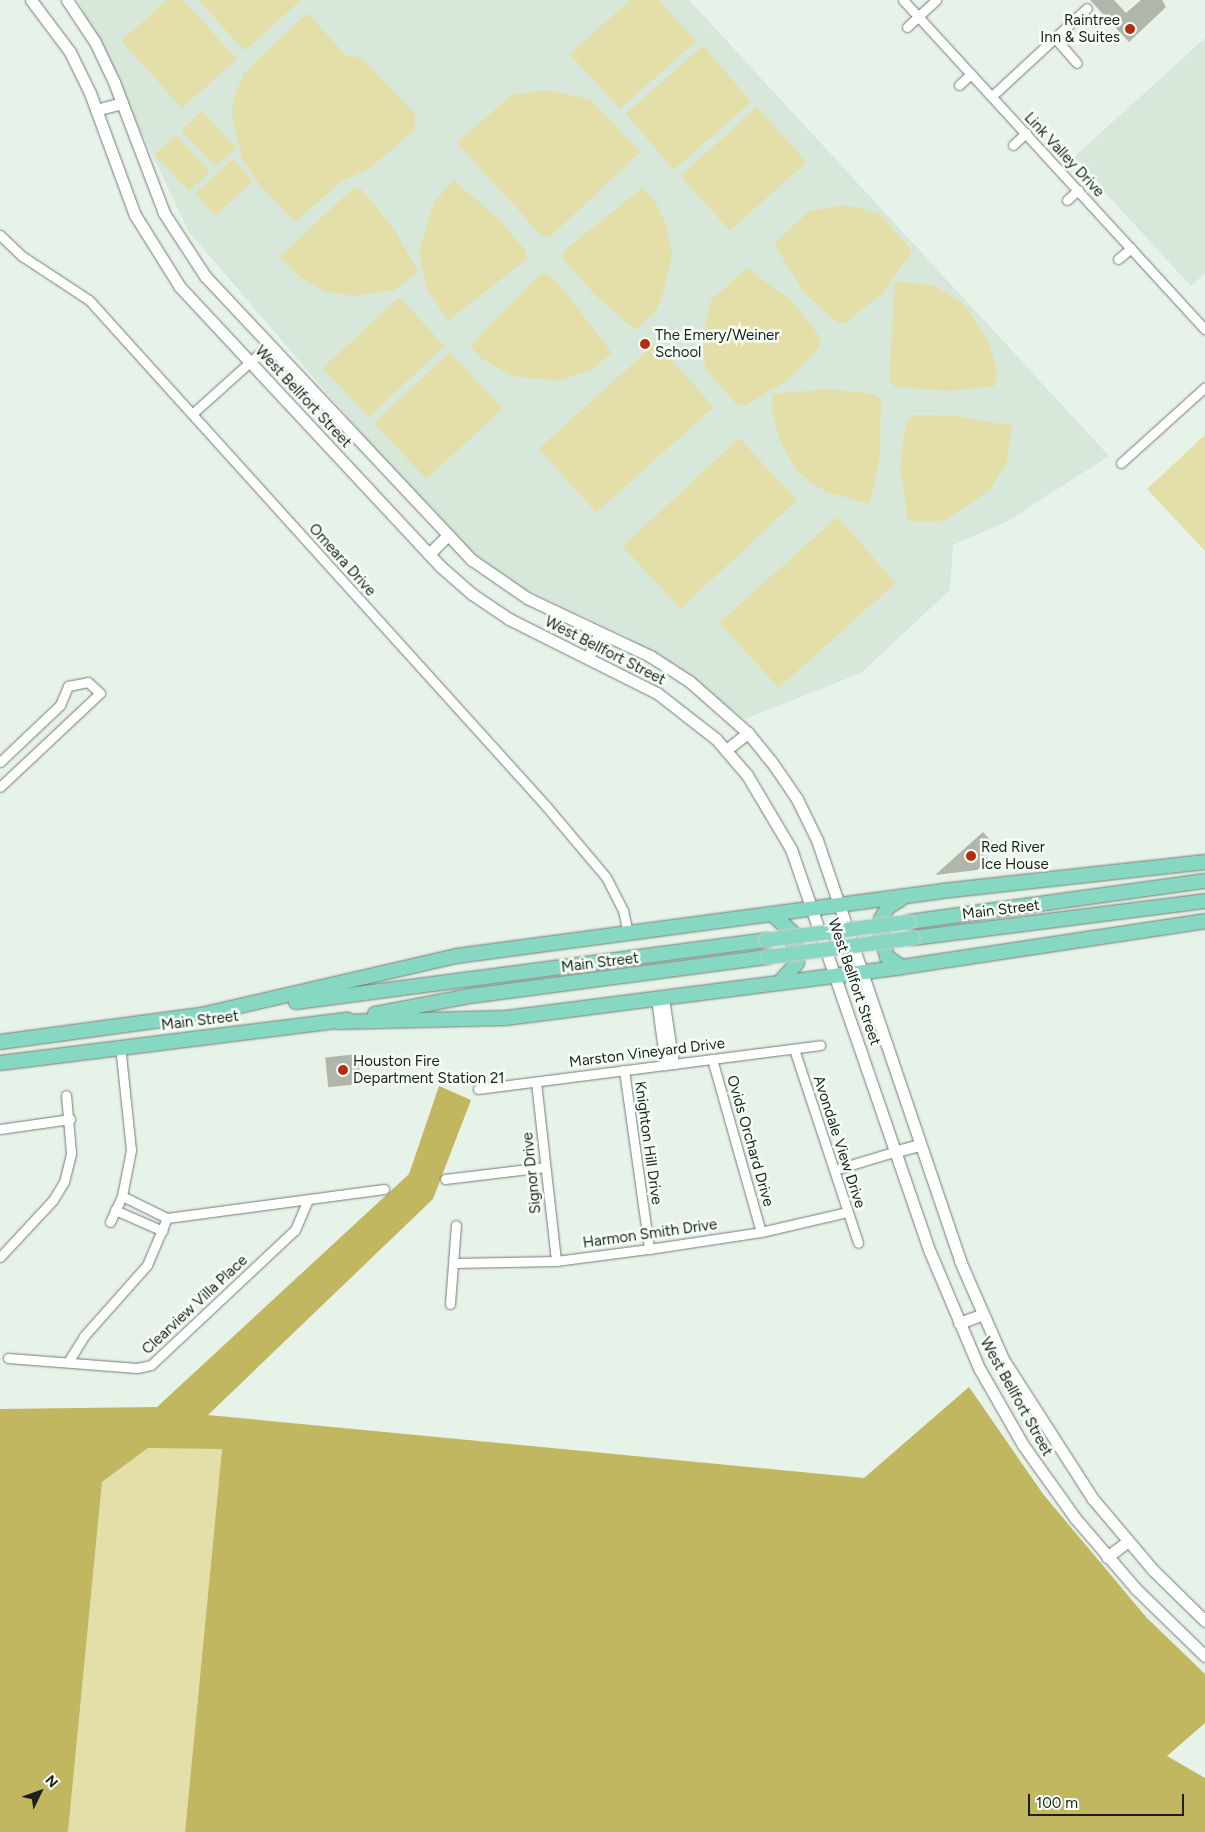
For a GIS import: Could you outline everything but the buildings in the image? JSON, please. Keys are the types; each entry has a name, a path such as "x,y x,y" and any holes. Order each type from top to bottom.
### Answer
{"highway":[{"path":"205,1014 456,956 904,897 1205,862"},
{"name":"Main Street","path":"0,1042 1205,881"},
{"path":"902,967 887,957 881,918 888,908 904,897"},
{"name":"Main Street","path":"0,1063 120,1046 338,1022 470,996 1205,900"},
{"path":"773,915 792,932 797,963 779,983"},
{"path":"338,1022 506,1018 902,967 1205,921"}],"main road":[{"name":"West Bellfort Street","path":"31,0 70,52 96,110 129,200 156,252 180,287 428,554 472,594 509,619 657,693 726,750 772,813 791,849 813,910 930,1252 979,1368 1023,1445 1106,1557 1205,1656"},
{"name":"West Bellfort Street","path":"67,0 95,42 122,103 144,167 185,249 269,345 448,535 499,581 599,634 650,656 689,681 748,733 797,799 842,906 920,1145 981,1315 1029,1405 1093,1499 1128,1541 1205,1621"},
{"path":"96,110 122,103"},
{"path":"428,554 448,535"},
{"path":"588,658 599,634"},
{"path":"726,750 748,733"},
{"path":"897,1152 920,1145"},
{"path":"959,1323 981,1315"},
{"path":"1106,1557 1128,1541"}],"street":[{"name":"Link Valley Drive","path":"903,0 1205,329"},
{"path":"906,27 936,0"},
{"path":"992,96 1087,8"},
{"path":"1055,38 1077,63"},
{"path":"959,85 971,74"},
{"path":"1012,145 1026,134"},
{"path":"1067,200 1078,190"},
{"name":"Omeara Drive","path":"0,235 22,256 77,289 192,414 591,858 622,910 628,934"},
{"path":"1118,259 1131,248"},
{"path":"192,414 269,345"},
{"path":"1121,463 1205,387"},
{"path":"0,762 60,705 68,686 75,682 88,682 100,693 0,787"},
{"path":"41,723 54,736"},
{"path":"660,998 670,1064"},
{"name":"Marston Vineyard Drive","path":"478,1089 820,1045"},
{"path":"110,1222 122,1196 131,1134 120,1046"},
{"name":"Avondale View Drive","path":"794,1048 858,1243"},
{"name":"Ovids Orchard Drive","path":"712,1059 761,1232"},
{"name":"Knighton Hill Drive","path":"624,1070 649,1249"},
{"name":"Signor Drive","path":"536,1082 556,1261"},
{"path":"0,1257 53,1200 64,1182 71,1153 70,1119 66,1095"},
{"path":"0,1129 70,1119"},
{"path":"834,1170 897,1152"},
{"path":"445,1179 544,1167"},
{"path":"122,1196 167,1218 384,1189"},
{"name":"Clearview Villa Place","path":"8,1358 136,1368 151,1365 295,1230 308,1200"},
{"path":"115,1210 163,1231"},
{"name":"Harmon Smith Drive","path":"455,1262 556,1261 761,1232 847,1212"},
{"path":"68,1362 84,1336 148,1265 167,1218"},
{"path":"450,1304 455,1262 456,1225"}],"shaded area":[{"name":"The Emery/Weiner School","path":"78,0 689,0 1109,456 1008,521 953,545 950,590 861,673 745,719 626,636 498,577 409,489 189,232"},
{"path":"167,0 183,0 237,59 182,108 121,41"},
{"path":"198,0 301,0 245,51"},
{"path":"630,0 659,0 696,41 620,109 570,54"},
{"path":"307,13 346,55 361,58 415,114 415,129 368,170 343,180 295,222 262,188 241,157 232,117 233,100 244,73"},
{"path":"1205,38 1205,273 1191,286 1073,158"},
{"path":"703,46 752,102 674,169 625,114"},
{"path":"546,90 590,99 640,152 550,237 541,235 457,143 511,95"},
{"path":"757,107 807,162 730,231 680,176"},
{"path":"202,111 236,148 216,167 182,130"},
{"path":"176,135 210,172 189,191 155,155"},
{"path":"233,159 253,181 215,215 195,193"},
{"path":"454,180 498,219 526,251 527,259 448,321 426,287 419,251 434,202"},
{"path":"353,188 362,190 393,228 419,272 394,290 353,296 325,291 301,278 280,257"},
{"path":"642,188 656,203 667,227 672,255 662,298 655,312 635,330 595,295 563,259 564,251"},
{"path":"846,205 880,214 912,251 882,294 845,323 836,322 803,291 774,244 809,211"},
{"path":"747,268 792,301 820,337 819,348 786,381 746,405 737,405 705,368 703,336 711,300"},
{"path":"541,273 549,274 566,293 612,353 593,369 560,381 512,376 482,359 470,346"},
{"path":"895,281 935,286 964,304 989,341 997,372 995,386 949,391 895,387 889,380"},
{"path":"399,297 445,346 369,417 323,368"},
{"path":"656,343 714,407 596,513 539,449"},
{"path":"450,352 503,408 426,479 374,423"},
{"path":"828,389 875,394 881,401 880,456 870,504 826,492 810,482 795,468 779,439 772,410 773,394"},
{"path":"914,415 957,416 1012,426 1007,462 989,491 943,521 908,521 900,468 906,422"},
{"path":"1205,435 1205,551 1147,489"},
{"path":"739,438 797,500 681,609 623,546"},
{"path":"837,517 896,582 778,688 720,623"},
{"path":"439,1086 471,1100 433,1199 208,1415 864,1478 969,1387 1043,1494 1146,1617 1205,1674 1205,1723 1167,1756 1205,1778 1205,1832 185,1832 222,1449 148,1448 102,1482 68,1832 0,1832 0,1409 157,1407 409,1174"},
{"path":"148,1448 222,1448 185,1832 68,1832 102,1482"}],"place":[{"name":"Raintree Inn & Suites","path":"1130,29"},
{"name":"The Emery/Weiner School","path":"645,344"},
{"name":"Red River Ice House","path":"971,856"},
{"name":"Houston Fire Department Station 21","path":"343,1070"}]}
